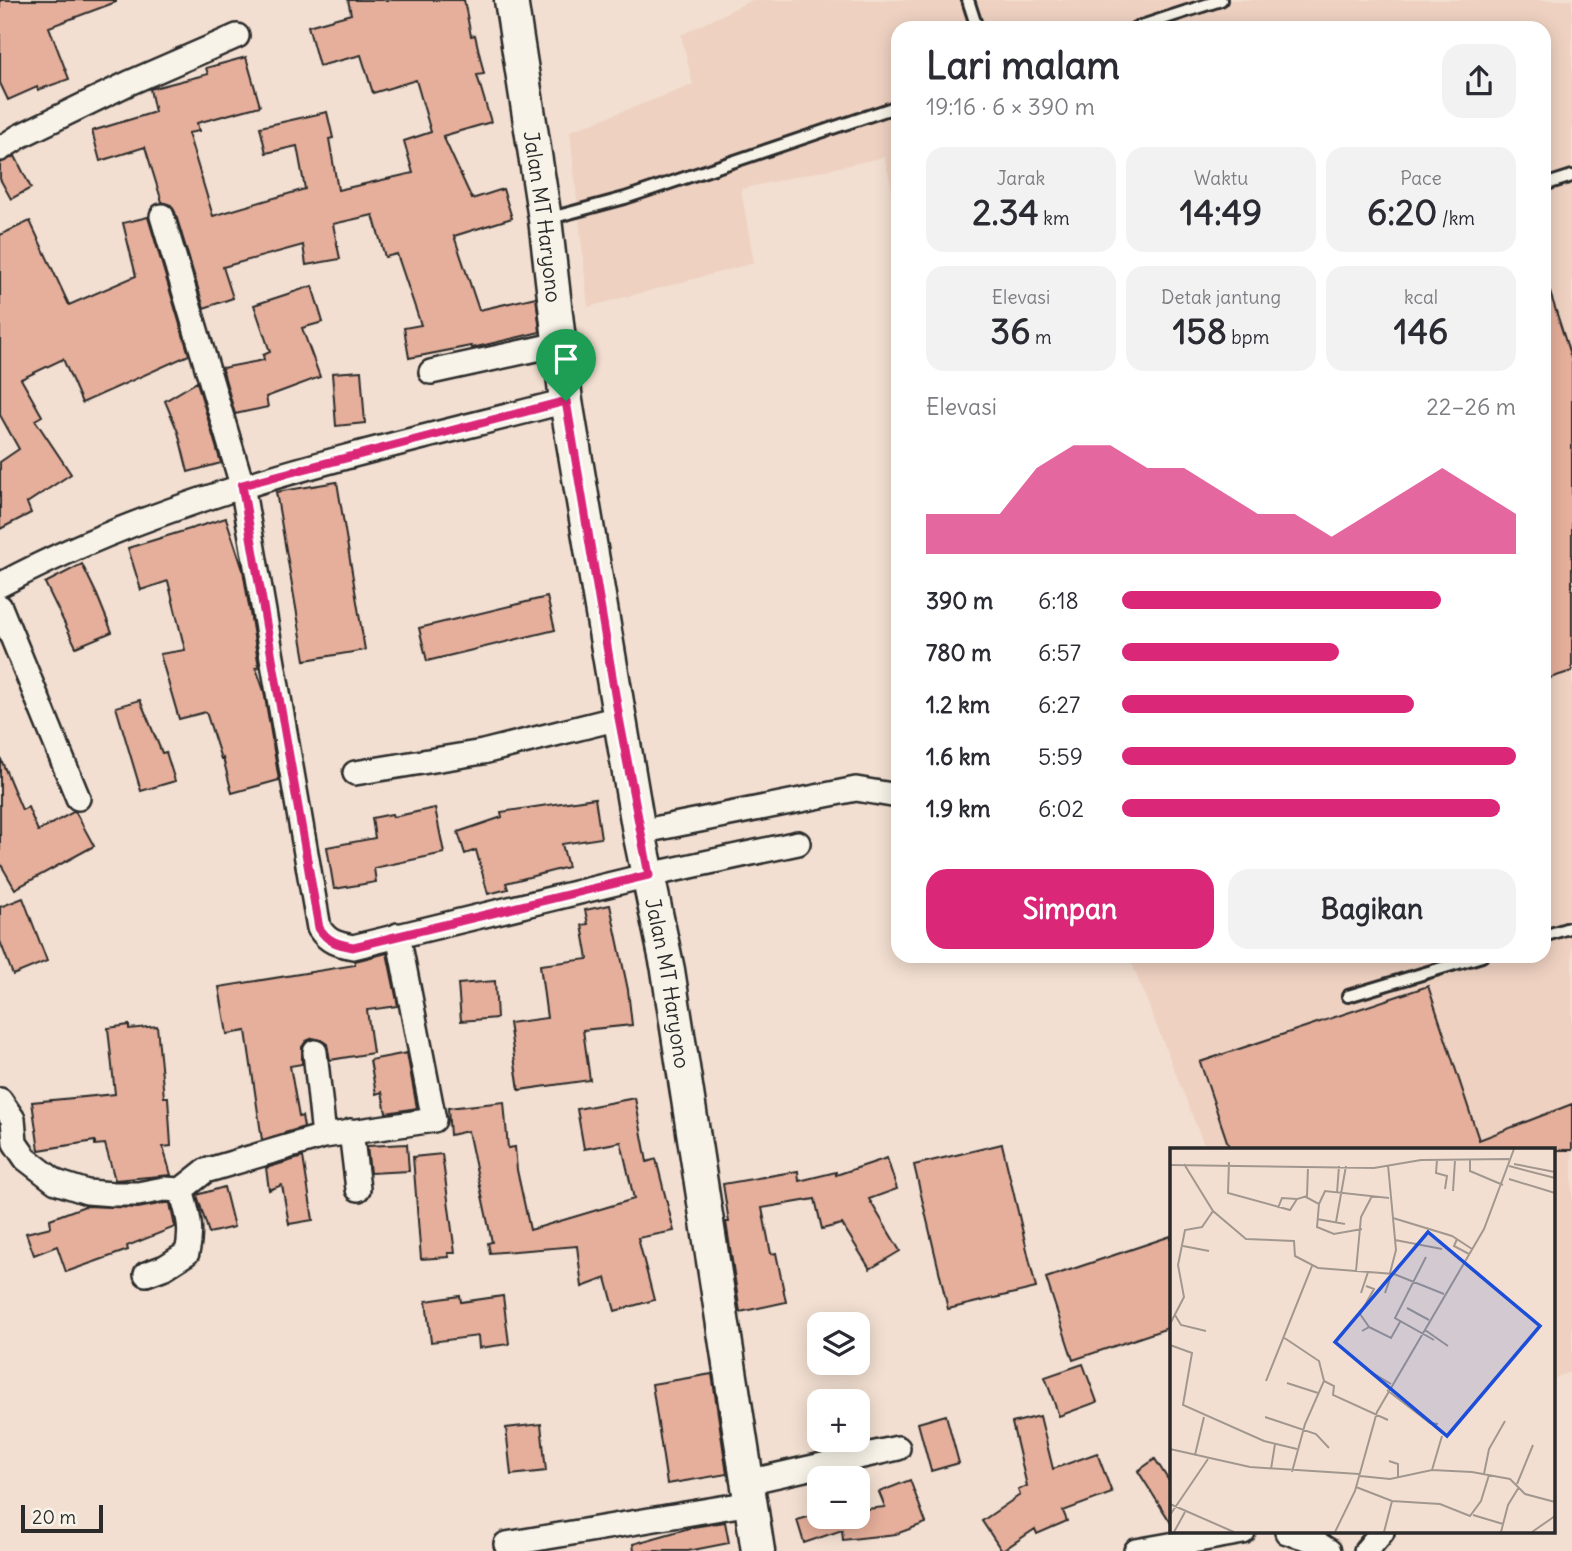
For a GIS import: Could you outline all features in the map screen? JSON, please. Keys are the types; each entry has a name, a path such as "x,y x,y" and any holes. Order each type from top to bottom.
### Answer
{"main road":[{"name":"Jalan MT Haryono","path":"511,0 545,219 566,401 639,832 672,994 758,1551"}],"street":[{"path":"0,149 20,136 129,83 237,36"},
{"path":"162,216 242,485 319,928 326,938 337,944 353,947 649,875 798,843"},
{"path":"431,372 559,344"},
{"path":"0,585 109,534 242,485 566,401"},
{"path":"0,607 78,798"},
{"path":"355,773 483,752 619,718"},
{"path":"639,832 856,789 891,795"},
{"path":"0,1100 13,1119 15,1143 26,1159 56,1182 87,1192 113,1194 181,1190 205,1171 324,1136 434,1120 398,935"},
{"path":"315,1052 324,1136"},
{"path":"351,1131 358,1189"},
{"path":"146,1274 187,1254 190,1228 181,1190"},
{"path":"506,1544 749,1492 898,1448"},
{"path":"1136,1551 1232,1534"},
{"path":"1294,1534 1310,1539 1329,1551"},
{"path":"1366,1551 1380,1534"}],"lane":[{"path":"968,0 975,21"},
{"path":"1156,21 1221,0"},
{"path":"545,219 625,198 891,108"},
{"path":"1551,183 1572,176"},
{"path":"1551,934 1572,927"},
{"path":"1348,996 1459,963"}],"shaded area":[{"path":"752,0 1572,0 1572,1371 1554,1379 1554,1148 1205,1148 1132,963 1551,963 1551,21 891,21 891,184 884,157 741,189 754,263 588,307 570,131 693,85 681,35"}],"building":[{"path":"0,0 116,2 49,27 69,79 38,90 37,87 8,100 0,83"},
{"path":"348,0 464,0 471,36 475,35 484,74 477,75 491,122 443,136 472,199 503,189 512,218 454,236 479,310 536,297 540,332 472,348 471,346 409,358 404,328 421,325 397,254 385,257 373,215 333,224 340,259 306,265 303,245 223,267 233,298 204,308 175,212 171,205 162,202 145,147 100,161 92,131 155,112 150,89 208,74 206,68 246,57 260,106 197,123 199,131 188,133 213,216 305,189 297,146 266,153 260,127 327,112 333,138 329,139 338,190 413,173 404,141 431,132 416,80 373,93 361,55 319,66 308,26 351,14"},
{"path":"15,156 31,188 11,199 0,179 0,163"},
{"path":"148,217 189,355 82,403 63,359 21,379 42,416 35,420 71,474 27,503 31,513 0,529 0,462 19,449 0,415 0,235 30,221 69,305 136,276 123,223"},
{"path":"312,286 323,322 302,328 320,377 266,397 268,407 235,414 222,368 264,360 263,355 270,352 254,305"},
{"path":"1551,295 1572,361 1572,671 1551,678"},
{"path":"361,371 365,423 336,426 332,373"},
{"path":"197,382 221,463 188,472 178,432 165,401"},
{"path":"337,482 365,650 305,660 276,492"},
{"path":"226,518 243,570 259,667 256,668 264,691 279,780 232,793 223,758 221,759 206,712 179,719 160,654 185,650 168,581 141,590 128,548"},
{"path":"82,564 112,632 76,647 45,583"},
{"path":"547,597 555,630 427,661 419,628"},
{"path":"140,700 162,753 166,752 175,781 141,791 116,707"},
{"path":"0,757 22,810 28,807 38,831 75,811 94,846 15,889 0,863"},
{"path":"595,798 601,838 562,844 568,867 506,883 508,889 488,894 476,850 465,854 458,832 502,817 501,812"},
{"path":"435,808 444,853 374,868 376,882 334,889 327,847 375,838 372,818 392,814 393,817"},
{"path":"23,898 47,961 13,975 0,941 0,907"},
{"path":"610,905 628,990 632,1025 583,1030 590,1080 519,1090 509,1023 547,1018 540,965 588,959 582,925 588,924 585,910"},
{"path":"387,953 398,1006 367,1010 373,1053 330,1060 327,1044 313,1038 306,1041 302,1047 302,1064 290,1066 299,1117 302,1116 304,1127 262,1140 246,1031 227,1034 219,987 355,965 355,961"},
{"path":"495,981 497,1018 461,1021 458,984"},
{"path":"1428,986 1479,1140 1572,1104 1572,1150 1229,1148 1200,1062"},
{"path":"129,1025 129,1029 157,1026 164,1097 168,1097 171,1146 163,1147 171,1175 115,1180 105,1144 95,1145 95,1141 39,1150 32,1102 115,1094 108,1028"},
{"path":"407,1053 417,1108 386,1113 382,1092 376,1094 370,1060"},
{"path":"635,1098 647,1162 656,1159 674,1231 638,1238 654,1300 615,1311 606,1278 582,1287 577,1246 490,1253 488,1243 492,1242 468,1131 450,1135 448,1108 504,1102 508,1148 515,1147 517,1170 530,1230 634,1199 621,1142 584,1149 577,1109"},
{"path":"407,1144 409,1171 370,1173 367,1146"},
{"path":"1002,1144 1036,1288 948,1309 914,1165"},
{"path":"442,1154 455,1253 448,1253 449,1257 421,1259 413,1157"},
{"path":"303,1157 313,1220 289,1224 282,1185 269,1190 266,1168"},
{"path":"887,1158 897,1189 869,1199 900,1251 870,1269 842,1224 822,1229 815,1199 762,1208 771,1254 776,1253 786,1302 740,1312 723,1184 798,1171 799,1181 836,1172 836,1175"},
{"path":"224,1187 234,1227 209,1233 197,1195"},
{"path":"170,1203 175,1227 127,1246 128,1250 66,1272 57,1246 34,1255 26,1233 51,1227 50,1219 85,1206 138,1208"},
{"path":"1170,1236 1170,1327 1073,1360 1046,1278"},
{"path":"460,1296 461,1302 503,1296 509,1344 479,1348 478,1336 431,1342 426,1301"},
{"path":"1083,1364 1097,1402 1059,1416 1045,1377"},
{"path":"712,1374 727,1474 667,1484 652,1384"},
{"path":"946,1415 959,1463 931,1471 918,1423"},
{"path":"1040,1416 1053,1469 1097,1453 1112,1493 1063,1511 1067,1521 1037,1534 1035,1529 1002,1551 982,1521 1020,1495 1018,1490 1027,1486 1012,1423"},
{"path":"541,1424 546,1471 511,1475 506,1428"},
{"path":"1155,1459 1170,1482 1170,1521 1138,1471"},
{"path":"910,1480 926,1523 896,1534 843,1540 842,1530 804,1543 797,1520 807,1517 807,1529 870,1529 870,1509 885,1507 879,1492"},
{"path":"725,1522 729,1543 688,1551 634,1551 633,1544 693,1527"}],"route":[{"path":"566,401 619,718 649,875 353,947 337,944 326,938 319,928 242,485 566,401"}]}
